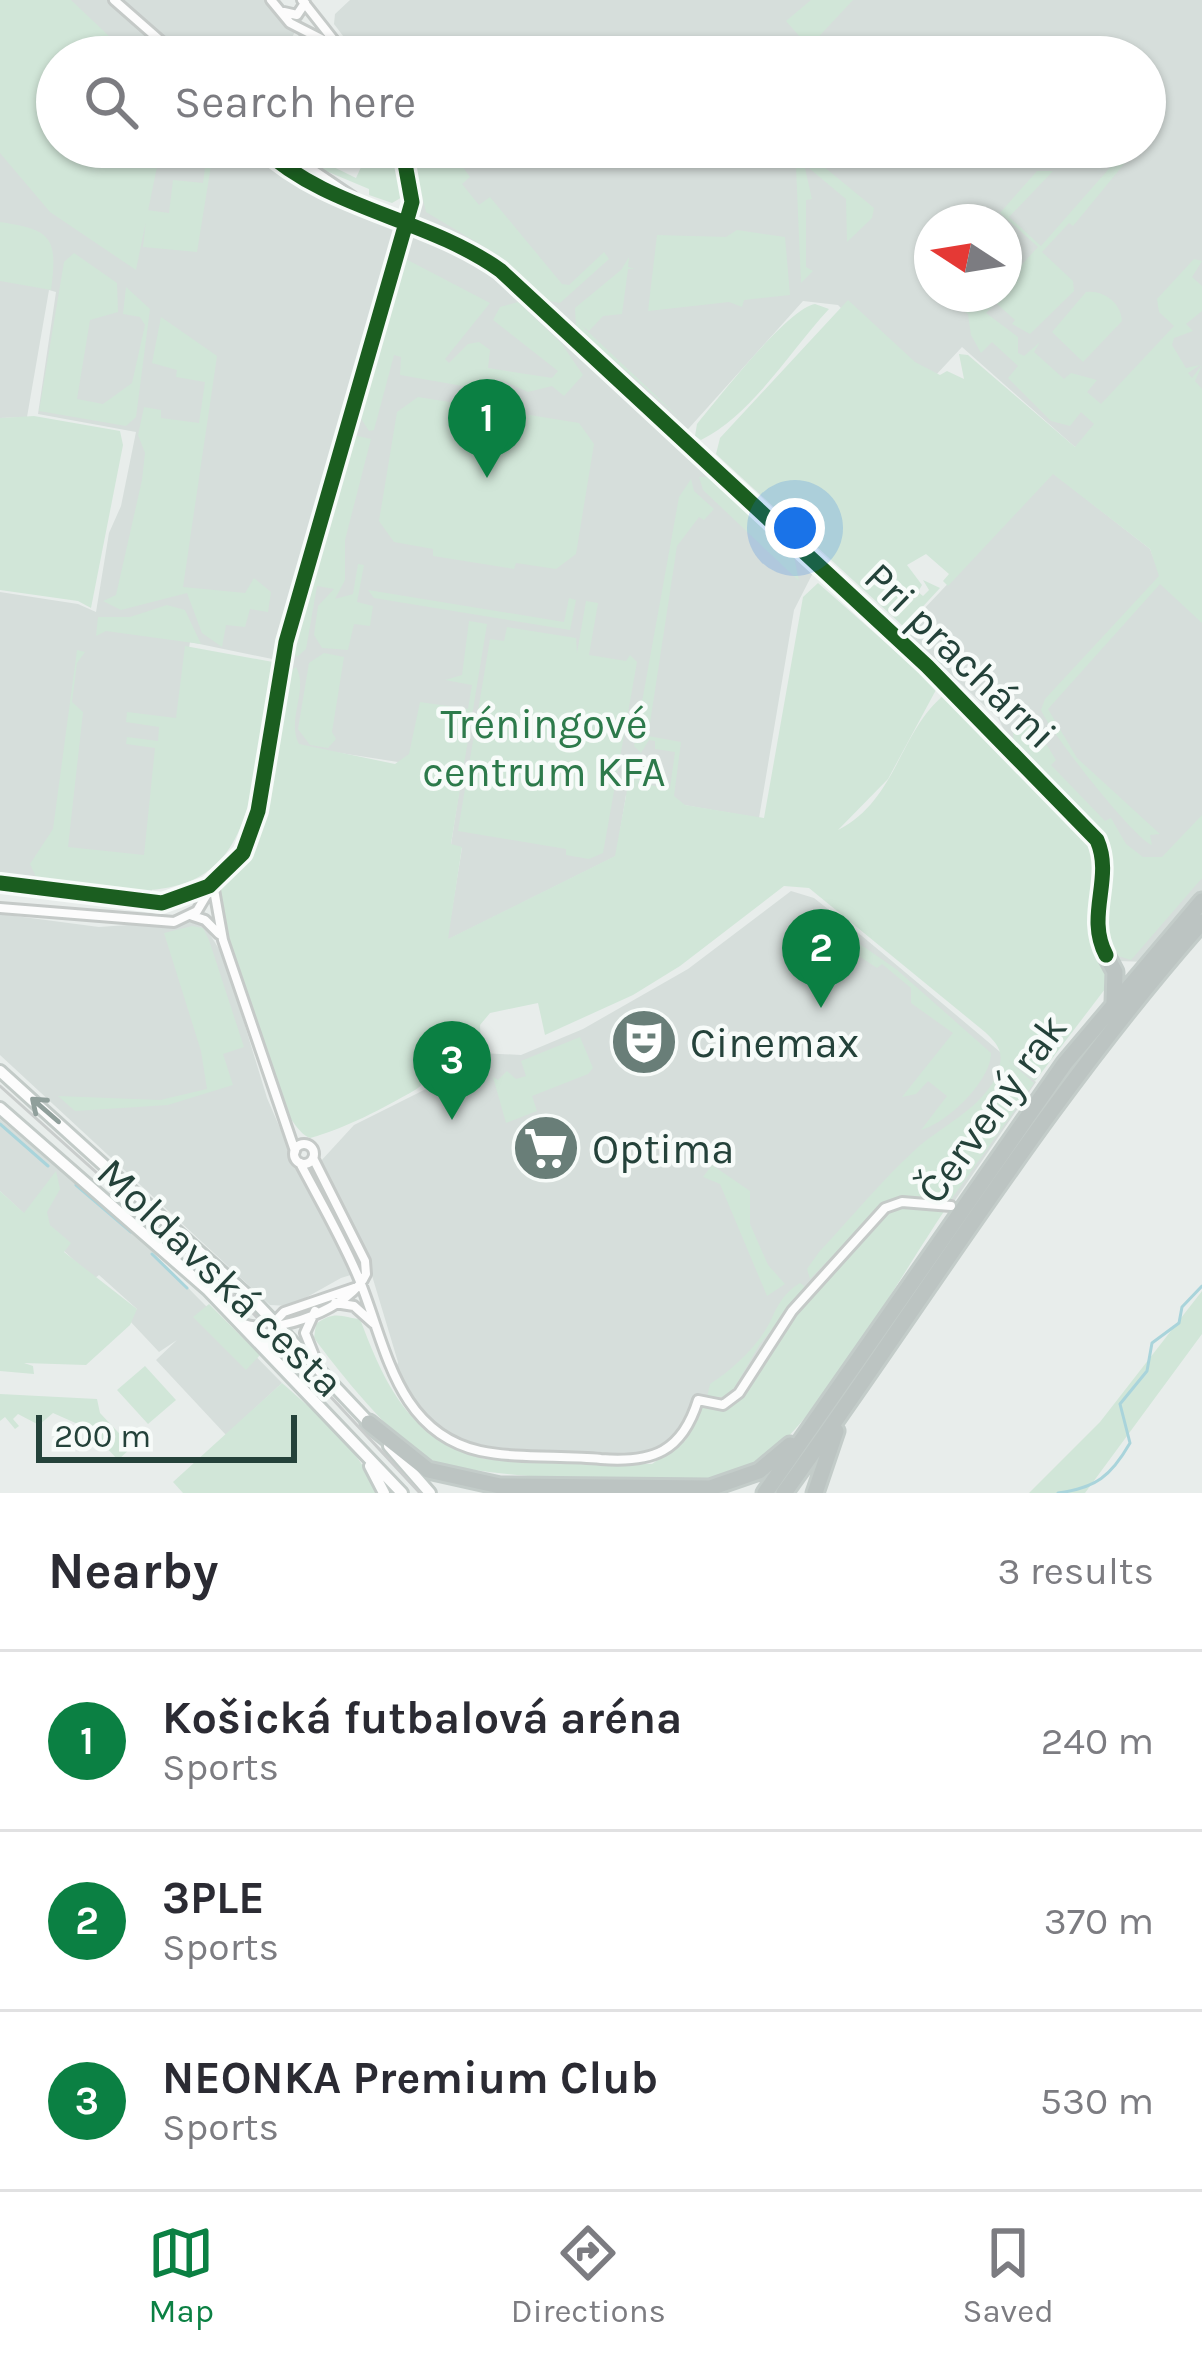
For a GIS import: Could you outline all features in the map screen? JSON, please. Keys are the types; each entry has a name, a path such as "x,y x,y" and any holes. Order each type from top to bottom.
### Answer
{"highway":[{"name":"Červený rak","path":"860,1372 970,1196 1114,1002 1202,901"},
{"name":"Červený rak","path":"860,1372 1124,1010 1202,922"},
{"path":"1106,955 1124,963 1147,962"},
{"path":"1106,955 1115,972 1114,1002"},
{"path":"951,1205 970,1196"},
{"path":"369,1423 422,1467 467,1483 710,1488 749,1476 780,1456 860,1372"},
{"path":"766,1493 860,1372"},
{"path":"784,1493 860,1372"},
{"path":"814,1493 860,1372"}],"street":[{"path":"114,0 152,36"},
{"path":"271,0 293,25 315,36"},
{"path":"278,10 297,15 303,2 330,36"},
{"path":"278,10 298,22 319,22"},
{"path":"287,168 310,187 365,204"},
{"path":"311,168 365,204"},
{"path":"191,916 235,863 255,827 282,661 412,196 406,168"},
{"name":"Pri prachárni","path":"365,204 462,245 514,283 927,666 1085,826 1104,861 1095,927 1106,955"},
{"path":"282,661 298,663"},
{"path":"0,883 157,903 214,883"},
{"path":"214,883 214,908 223,940 295,1151 362,1286 393,1381 408,1404 451,1437 483,1451 652,1458 678,1442 698,1400 723,1405 736,1397 776,1332 885,1208 902,1202 951,1205"},
{"path":"187,896 204,899 214,908"},
{"path":"0,908 150,923 191,916 206,920 223,940"},
{"name":"Moldavská cesta","path":"0,1071 276,1321 430,1493"},
{"name":"Moldavská cesta","path":"0,1108 242,1324 402,1493"},
{"path":"286,1123 314,1158 365,1261 362,1286"},
{"path":"295,1151 305,1144"},
{"path":"300,1163 314,1158"},
{"path":"339,1288 350,1263"},
{"path":"242,1324 315,1311 362,1286"},
{"path":"266,1348 276,1321 339,1288 362,1286"},
{"path":"334,1303 352,1305 374,1324"},
{"path":"315,1311 305,1333 318,1364"},
{"path":"298,1381 371,1467 384,1493"}],"shaded area":[{"path":"0,0 271,0 298,27 293,36 36,36 36,168 311,168 365,204 405,220 420,202 412,168 1166,168 1166,36 343,36 334,24 335,14 350,0 1202,0 1202,395 1075,447 962,347 922,390 838,305 803,301 681,437 817,565 794,610 759,818 626,795 616,856 447,940 462,848 451,845 462,772 270,742 282,661 190,642 151,896 0,876 0,592 78,604 96,612 109,533 121,506 136,432 38,414 56,292 49,290 27,417 0,418"},
{"path":"1053,473 1150,549 1160,575 1202,614 1202,901 1147,962 1118,961 1100,943 1103,879 1097,840 1014,750 998,718 903,631"},
{"path":"791,891 814,898 1036,1082 951,1206 902,1202 885,1208 739,1393 723,1405 698,1400 683,1435 652,1458 483,1452 459,1442 432,1424 393,1381 398,1362 370,1269 341,1278 291,1306 270,1305 0,1055 0,914 99,927 201,920 224,957 267,1098 298,1170 320,1162 354,1125 426,1089 440,1065 460,1052 521,1055 583,1029 688,969"},
{"path":"0,1119 133,1232 282,1383 226,1435 156,1360 177,1340 159,1352 128,1319 137,1309 99,1275 94,1279 0,1191"}],"green space":[{"path":"0,0 71,0 109,36 36,36 36,168 157,168 136,270 50,212 0,153"},
{"path":"811,0 853,0 819,36 799,36 786,21"},
{"path":"205,168 211,168 197,252 143,247 147,210 169,213 173,180 203,183"},
{"path":"322,168 336,168 356,178 361,168 399,168 404,196 392,203"},
{"path":"415,168 463,168 470,177 462,184 479,205 490,197 562,284 569,285 604,252 609,259 560,303 549,301 493,252 426,212"},
{"path":"796,168 805,168 812,199 806,200 806,267 813,271 801,283"},
{"path":"809,168 825,168 874,208 872,218 847,242 846,199"},
{"path":"1110,168 1121,168 1073,226 1069,223 1042,252 1073,281 1074,291 1030,334 1012,324 1015,320 1006,312 1022,312 1022,264 1038,247 1022,229 1041,246"},
{"path":"1037,171 1053,171 1021,204 1008,204"},
{"path":"0,222 31,229 48,239 53,258 51,290 0,281"},
{"path":"737,230 785,237 790,295 744,300 742,307 729,302 648,311 657,235 726,237"},
{"path":"74,253 117,283 118,312 90,320 77,399 103,404 132,383 145,325 140,317 123,314 126,287 150,309 136,417 126,426 39,411 64,262"},
{"path":"400,256 490,303 445,359 449,363 468,344 479,342 490,350 488,368 552,378 558,371 493,320 500,307 518,302 561,343 583,375 564,396 552,386 528,392 499,379 474,388 400,375 401,357 394,355 374,430 369,431 355,409"},
{"path":"629,257 628,267 635,269 628,269 622,314 603,316 589,331 581,325 684,422 576,327 575,308 621,270"},
{"path":"1194,259 1202,261 1192,277 1202,286 1202,311 1186,324 1193,331 1174,338 1172,345 1186,368 1200,365 1188,373 1192,378 1202,365 1195,381 1202,389 1202,623 1160,584 1048,709 1077,758 1160,834 1150,835 1152,845 1094,784 1041,710 1045,699 1159,576 1150,549 1053,474 948,586 943,581 949,574 926,554 907,565 922,585 918,592 923,596 929,590 923,580 940,588 904,627 716,454 720,438 848,300 915,362 940,375 947,371 964,379 959,354 968,355 1075,447 1094,424 1081,412 1070,426 1051,421 1008,378 1018,366 992,342 981,353 971,335 968,314 987,312 1018,337 1018,353 1024,356 1040,342 1034,352 1064,379 1071,373 1097,380 1087,392 1101,404 1174,326 1159,312 1157,299"},
{"path":"1086,292 1110,299 1122,321 1083,362 1052,332"},
{"path":"815,304 829,309 754,399 720,429 701,440 695,436 697,424 754,356 788,321"},
{"path":"161,317 217,356 183,587 245,593 254,578 271,592 268,612 250,609 245,627 226,625 222,647 202,633 187,593 121,610 103,601 116,595 142,480 145,453 138,435 144,407 161,410 161,418 199,423 205,382 176,377 177,370 152,363"},
{"path":"418,397 579,423 594,444 576,554 556,569 516,563 514,569 433,556 433,549 394,542 379,521 397,412"},
{"path":"34,416 120,431 123,445 91,608 78,601 0,590 0,418"},
{"path":"353,435 371,439 345,540 345,580 335,599 353,594 358,564 364,565 357,602 373,606 370,626 354,624 348,650 322,648 314,635 318,606 334,589 317,586 306,649 297,657 290,648 347,441"},
{"path":"699,477 710,477 794,556 799,581 703,490"},
{"path":"691,479 694,491 714,509 704,520 699,517 677,546 648,736 681,742 674,796 685,805 764,818 803,597 818,583 937,688 888,779 838,830 873,801 886,784 917,727 944,695 1088,839 1095,860 1088,923 1108,985 1035,1081 1007,1059 1034,1083 950,1201 900,1199 883,1204 810,1279 807,1269 819,1252 903,1161 977,1102 995,1078 1001,1059 985,1032 809,888 784,886 680,966 633,995 545,1035 538,1003 490,1013 480,1025 481,1044 454,1048 415,1090 310,1138 281,1100 267,1066 214,895 257,836 287,673 296,667 299,676 295,725 299,744 395,764 409,754 420,702 468,709 472,685 445,680 462,675 469,621 487,624 451,844 462,847 448,939 615,856 632,763 639,761 645,768 643,784 670,788 675,752 655,749 655,741 649,740 641,753 634,746 679,497"},
{"path":"368,590 564,622 569,598 576,600 570,630 374,598"},
{"name":"Tréningové centrum KFA","path":"586,601 598,603 589,655 626,661 630,655 637,662 603,853 589,859 566,855 566,849 458,831 490,639 504,641 507,627 576,638 577,653"},
{"path":"167,605 185,610 201,644 106,631 96,636 98,617 130,617"},
{"path":"185,646 273,662 255,778 243,821 225,855 198,877 160,889 107,889 36,877 30,864 53,829 77,650 85,652 77,663 72,702 83,712 68,847 144,855 155,748 126,744 127,737 158,741 159,727 126,722 127,712 176,718"},
{"path":"324,653 344,657 332,732 336,739 328,748 310,745 298,729 309,663"},
{"path":"1027,724 1037,729 1056,760 1051,765 1105,821 1111,818 1126,844 1143,857 1162,857 1202,815 1202,878 1131,960 1115,955 1107,943 1103,918 1110,868 1102,840 1068,797 1014,750 1013,732"},
{"path":"203,928 209,940 244,1047 223,1054 233,1085 168,1105 75,1111 58,1096 160,1100 207,1089 201,1051 164,933"},
{"path":"851,938 896,969 991,1053 984,1076 966,1099 921,1130 947,1096 928,1081 916,1094 902,1097 953,1033 911,1003 911,988 882,964 877,968 850,950"},
{"path":"580,1037 593,1068 588,1074 532,1096 537,1111 506,1123 493,1077 498,1080 507,1071 516,1079 526,1076 521,1061"},
{"path":"712,1165 750,1191 750,1224 768,1265 785,1284 767,1296 720,1184 703,1177"},
{"path":"56,1171 60,1189 47,1212 50,1225 71,1243 64,1252 137,1309 130,1325 86,1365 24,1363 33,1366 34,1374 0,1371 0,1191 24,1213"},
{"path":"901,1206 945,1210 814,1407 768,1455 724,1476 685,1481 565,1479 480,1471 427,1458 382,1420 314,1338 316,1324 329,1317 360,1319 404,1407 419,1424 459,1450 485,1459 652,1464 685,1441 701,1406 720,1410 738,1401 795,1313 887,1211"},
{"path":"800,1283 807,1288 760,1344 729,1397 707,1397 710,1384 752,1348 782,1299"},
{"path":"1202,1291 1202,1334 1085,1493 1029,1493 1100,1422"},
{"path":"209,1304 260,1355 246,1370 193,1317"},
{"path":"145,1366 176,1400 148,1424 117,1390"},
{"path":"282,1383 348,1446 379,1493 183,1493 173,1482"},
{"path":"0,1394 97,1399 100,1413 132,1447 118,1460 89,1429 53,1413 39,1425 18,1414 13,1419 19,1426 15,1429 5,1417 0,1421"}],"waterway":[{"path":"0,1124 48,1166"},
{"path":"76,1185 131,1232"},
{"path":"152,1254 187,1288"},
{"path":"1058,1493 1092,1484 1123,1454 1130,1443 1120,1404 1147,1371 1152,1343 1179,1323 1182,1307 1202,1286"}],"tram line":[{"path":"0,1086 251,1311 420,1493"}],"cycle path":[{"path":"287,168 346,200 440,237 500,270 927,666 1097,840 1103,869 1098,926 1106,955"},
{"path":"0,883 162,903 209,886 243,853 258,811 286,642 412,202 406,168"}],"place":[{"name":"Košická futbalová aréna","path":"487,478"},
{"name":"3PLE","path":"821,1008"},
{"name":"Cinemax","path":"644,1042"},
{"name":"NEONKA Premium Club","path":"452,1120"},
{"name":"Optima","path":"546,1148"}]}
